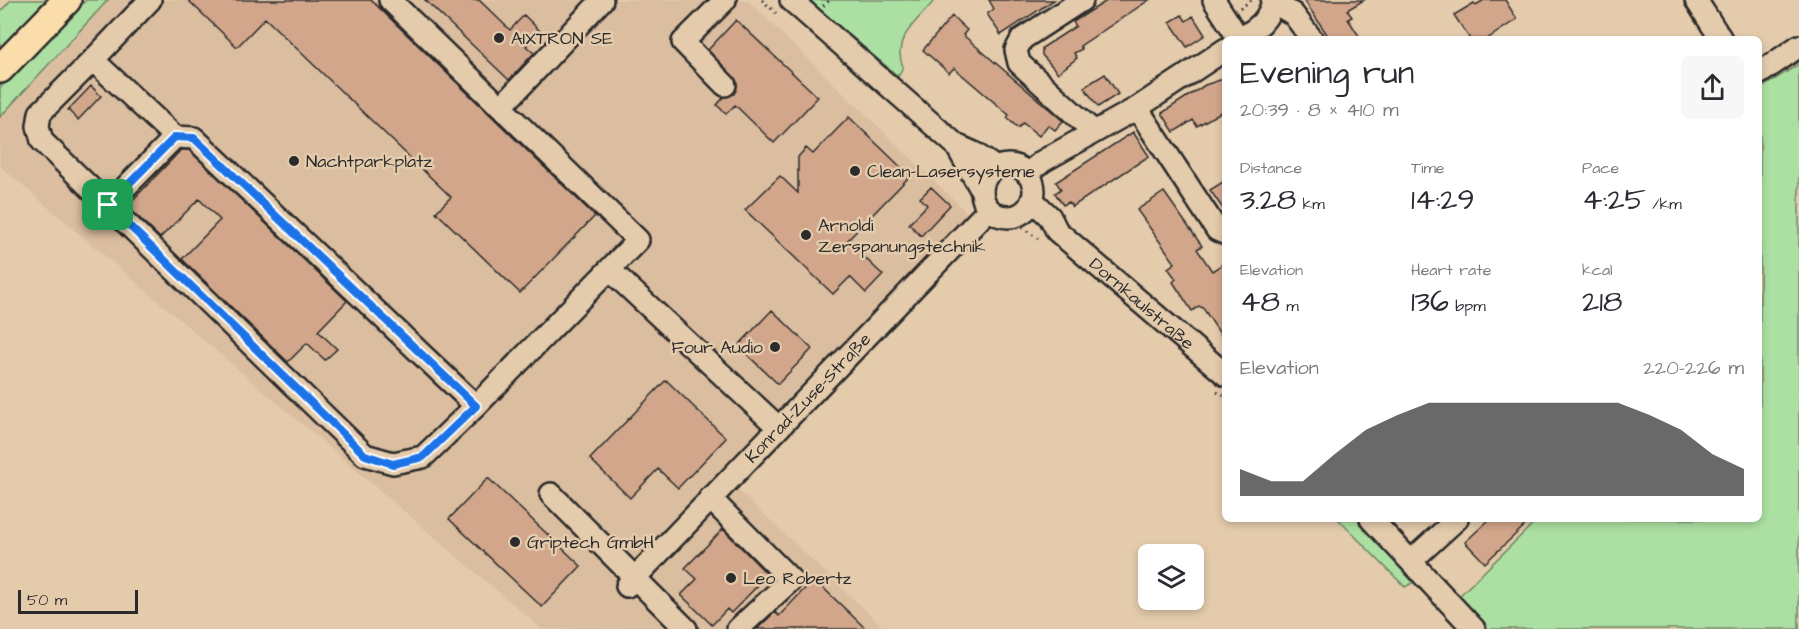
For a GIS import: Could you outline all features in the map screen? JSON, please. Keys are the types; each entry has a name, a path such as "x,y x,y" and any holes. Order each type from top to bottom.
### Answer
{"main road":[{"path":"0,69 67,0"}],"street":[{"path":"150,0 40,113 38,126 42,141 365,455 393,464 423,457 638,240 390,0"},
{"path":"502,106 602,0"},
{"path":"725,0 683,42 725,85"},
{"path":"790,0 956,146 974,153 996,168"},
{"path":"1082,0 1022,39 1016,50 1019,63 1094,132"},
{"path":"1214,0 1238,36"},
{"path":"1696,0 1719,36"},
{"path":"1244,36 1262,24 1270,14 1273,1 1293,14 1310,36"},
{"path":"1762,72 1799,46"},
{"path":"1027,174 1043,160 1137,108 1222,52"},
{"path":"93,60 175,137 194,138 476,406"},
{"path":"1137,108 1217,230 1222,232"},
{"path":"108,205 175,137"},
{"path":"956,146 985,200 996,214 1014,216 1028,207 1034,191 1027,174 1013,166 996,168 986,177 985,200"},
{"name":"Konrad-Zuse-Straße","path":"631,581 974,224 985,200"},
{"name":"Dornkaulstraße","path":"1032,200 1050,217 1050,237"},
{"name":"Dornkaulstraße","path":"1014,216 1041,228 1217,380"},
{"path":"610,270 778,427"},
{"path":"551,494 611,556 631,581 686,629"},
{"path":"710,498 791,580 738,629"},
{"path":"1374,522 1474,629"},
{"path":"1411,561 1454,522"}],"path":[{"path":"1239,0 1243,6"},
{"path":"974,224 981,231 992,227 1023,228 1050,237"}],"shaded area":[{"path":"108,0 747,0 985,230 737,489 885,629 542,629 0,166 0,117"}],"green space":[{"path":"11,0 50,0 0,53 0,12"},
{"path":"86,0 108,0 0,117 0,88"},
{"path":"808,0 935,0 908,30 903,39 900,57 903,67 898,76"},
{"path":"1799,64 1799,629 1468,629 1448,607 1535,522 1762,522 1762,88"},
{"path":"1341,522 1365,522 1419,579 1405,587"}],"building":[{"path":"188,0 371,0 595,216 520,293 436,212 451,197 265,18 237,47"},
{"name":"AIXTRON SE","path":"425,0 479,0 510,30 524,15 540,31 526,46 534,53 509,80"},
{"path":"989,0 1054,0 1001,35 987,14 994,9"},
{"path":"1108,0 1149,0 1080,46 1082,49 1074,53 1077,58 1058,73 1042,55 1042,48 1076,26 1073,22"},
{"path":"1304,0 1364,0 1347,10 1352,17 1348,19 1359,36 1328,36"},
{"path":"1484,0 1505,0 1517,19 1492,36 1468,36 1454,15 1474,3 1476,5"},
{"path":"1182,15 1186,21 1193,16 1205,35 1187,47 1170,22"},
{"path":"952,16 967,30 963,35 1063,121 1055,130 1048,125 1039,136 1023,123 1018,128 1007,118 1009,115 954,68 949,73 923,50"},
{"path":"736,20 818,97 774,143 735,105 726,114 717,105 724,97 734,94 737,82 708,50"},
{"path":"1105,74 1118,94 1098,107 1084,87"},
{"path":"1222,79 1222,111 1197,126 1193,120 1174,132 1162,113 1205,85"},
{"path":"91,86 101,96 78,120 68,110"},
{"path":"849,117 910,176 847,241 883,275 866,293 850,277 833,294 745,210 780,176 798,193 798,157 806,148 813,154"},
{"path":"1133,132 1149,156 1072,207 1069,202 1063,205 1055,193 1061,189 1056,182"},
{"path":"181,150 189,150 347,301 318,331 337,349 325,360 307,343 288,362 182,259 220,220 199,199 160,238 127,206"},
{"path":"1222,182 1222,207 1210,190"},
{"path":"931,187 950,205 921,236 909,224 927,205 920,198"},
{"path":"1164,192 1202,246 1197,249 1212,271 1222,265 1222,337 1203,308 1199,306 1192,311 1173,282 1176,279 1168,268 1175,263 1137,210"},
{"name":"Four Audio","path":"772,310 812,349 778,384 738,346"},
{"path":"666,380 726,438 678,488 658,469 630,498 590,459"},
{"name":"Griptech GmbH","path":"488,478 581,566 542,607 449,519"},
{"path":"1487,522 1529,522 1485,563 1465,542"},
{"name":"Leo Robertz","path":"723,529 768,575 731,613 727,609 712,625 681,595 697,579 685,568"},
{"path":"814,579 866,629 757,629 775,612 779,616"}],"place":[{"name":"AIXTRON SE","path":"499,38"},
{"name":"Nachtparkplatz","path":"294,161"},
{"name":"Clean-Lasersysteme","path":"855,171"},
{"name":"Arnoldi Zerspanungstechnik","path":"806,235"},
{"name":"Four Audio","path":"775,347"},
{"name":"Griptech GmbH","path":"515,542"},
{"name":"Leo Robertz","path":"731,578"}],"route":[{"path":"175,137 194,138 476,406 423,457 393,464 365,455 108,205 175,137"}]}
